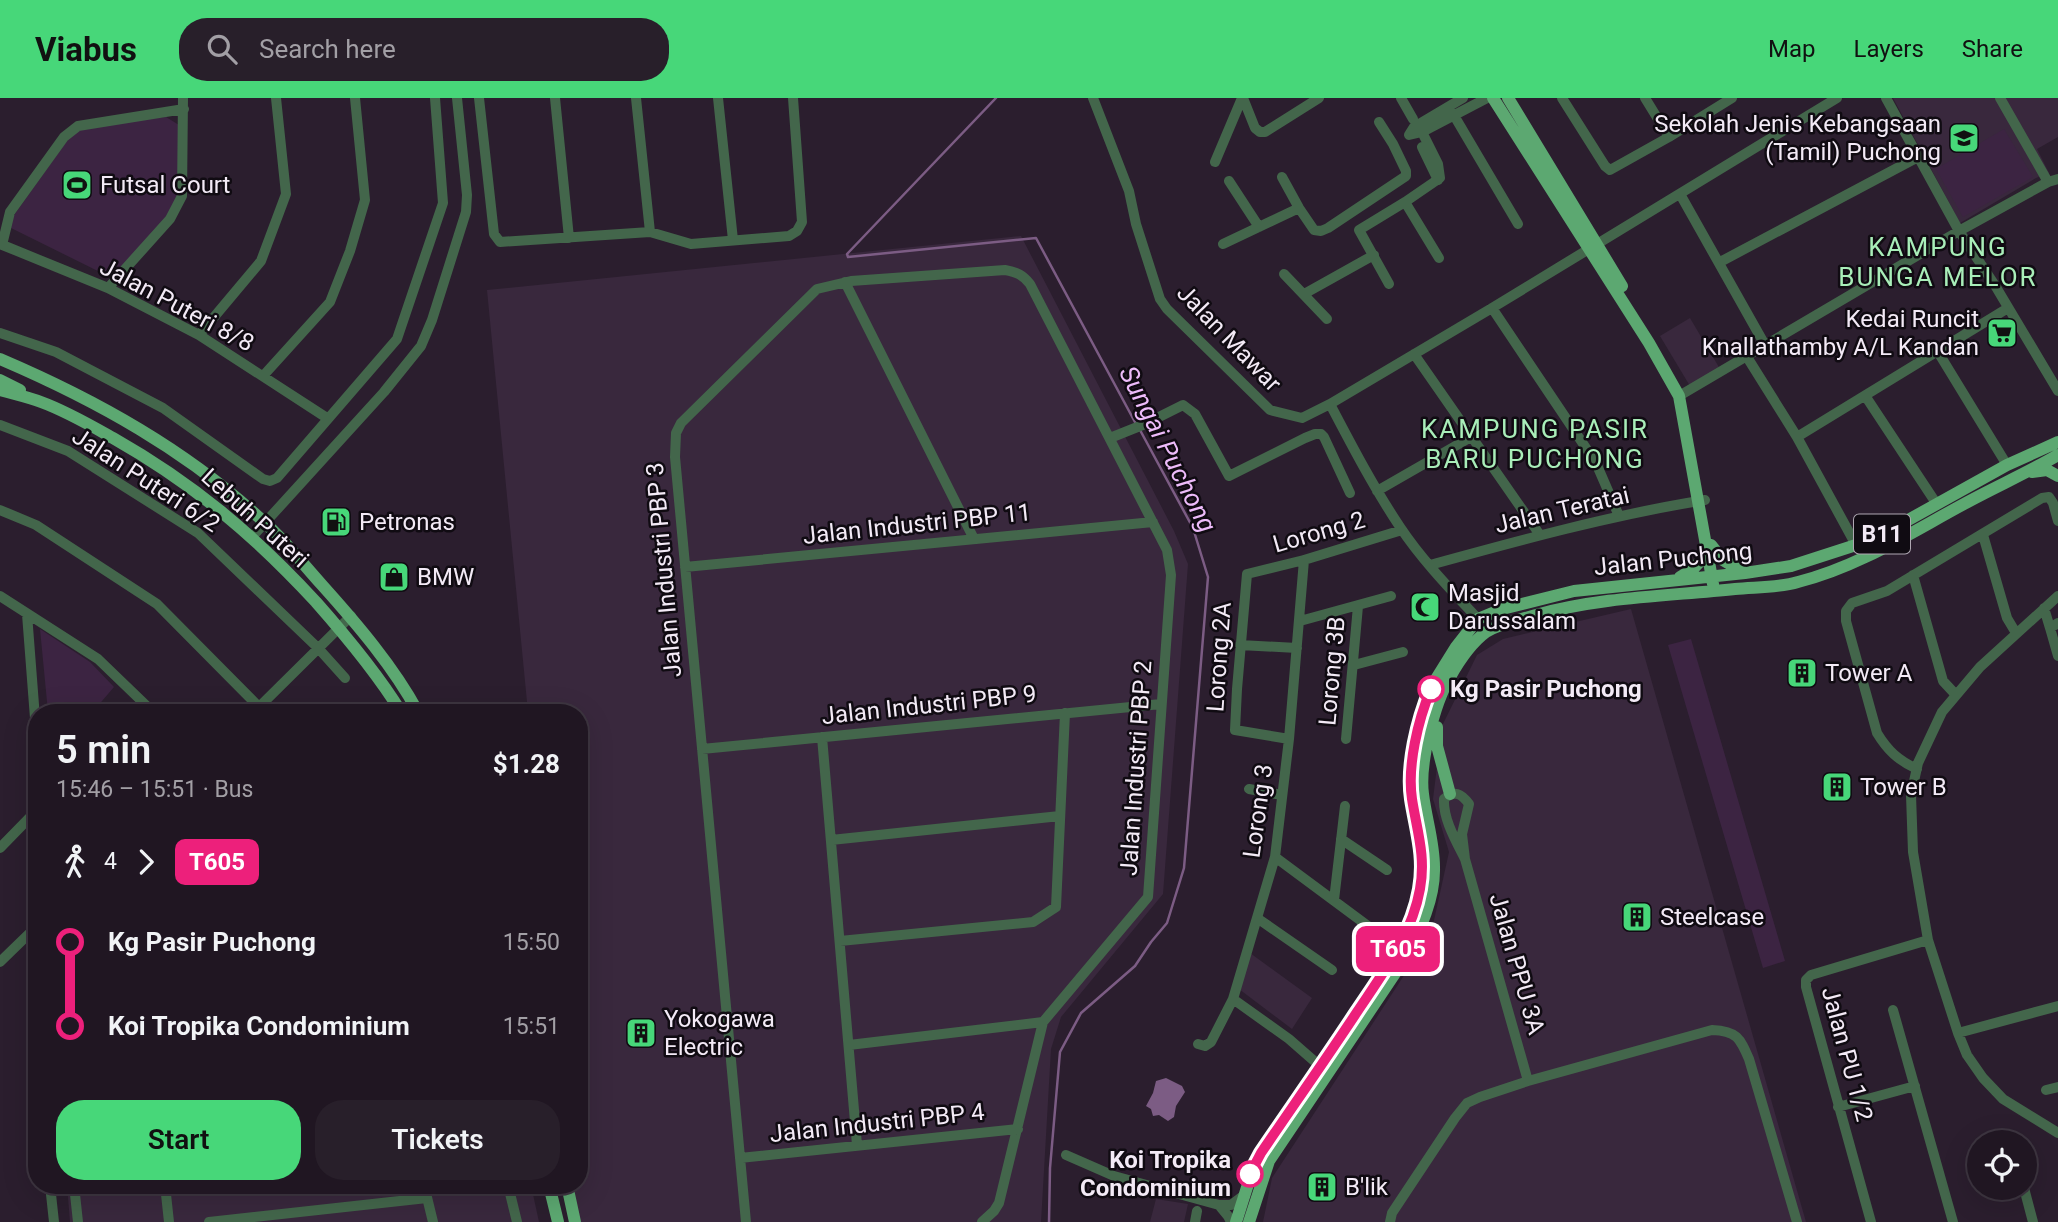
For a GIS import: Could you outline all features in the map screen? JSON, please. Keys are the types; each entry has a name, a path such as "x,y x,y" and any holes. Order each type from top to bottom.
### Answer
{"main road":[{"path":"1493,98 1592,246"},
{"path":"1508,98 1649,344 1690,405 1716,591"},
{"name":"Lebuh Puteri","path":"0,359 69,391 156,438 199,468 265,523 351,616 413,704"},
{"name":"Lebuh Puteri","path":"0,367 69,391"},
{"name":"Lebuh Puteri","path":"0,380 96,428 205,497 252,537 339,628 395,704"},
{"name":"Lebuh Puteri","path":"0,390 42,402"},
{"path":"2020,459 2054,436 2058,430"},
{"name":"Jalan Puchong","path":"1478,619 1502,609 1574,591 1791,566 1883,534 2007,465 2057,450"},
{"name":"Jalan Puchong","path":"1250,1222 1269,1161 1406,957 1423,921 1434,882 1433,848 1422,793 1426,750 1448,680 1459,661 1476,641 1496,627 1567,607 1623,598 1796,583 1860,561 1887,548 1970,500 2026,474 2057,450"},
{"path":"2026,474 2047,470 2058,476"},
{"path":"1709,550 1745,573"},
{"path":"1673,580 1693,569 1709,550"},
{"path":"1233,1222 1255,1162 1395,954 1414,914 1423,868 1410,777 1413,757 1425,703 1433,684 1478,619"},
{"path":"1440,699 1437,746 1450,794"},
{"path":"552,1194 558,1222"},
{"path":"569,1194 575,1222"}],"street":[{"path":"199,335 261,261 286,194 276,98"},
{"path":"263,376 330,302 350,251 365,200 355,98"},
{"path":"0,333 56,352 163,408 263,479 270,481 277,478 397,339 443,202 435,98"},
{"path":"252,537 384,392 421,346 466,212 467,195 457,98"},
{"path":"479,98 495,237 503,243 650,232 691,244 789,236 797,231 802,222 793,98"},
{"path":"555,98 569,238"},
{"path":"636,98 650,232"},
{"path":"718,98 733,240"},
{"name":"Jalan Mawar","path":"1093,98 1125,180 1160,299 1270,410 1302,418 1492,308 1837,98"},
{"path":"1243,98 1255,128 1260,132 1265,132 1319,98"},
{"path":"1215,162 1243,98"},
{"path":"1389,284 1359,230 1440,178 1439,168 1401,98"},
{"path":"1452,112 1463,98"},
{"path":"1393,144 1416,129 1487,98"},
{"path":"1562,98 1610,170 1669,137 1728,99"},
{"path":"1645,98 1669,137"},
{"path":"1886,98 1959,231 2058,391"},
{"path":"1682,394 1959,231 2053,181 2000,98"},
{"path":"1,245 10,212 64,137 78,126 183,104 182,196 170,219 108,288"},
{"path":"1452,112 1518,224"},
{"path":"1282,177 1298,208 1314,230 1328,228 1406,176 1393,144 1379,122"},
{"path":"1720,262 1917,157"},
{"path":"1229,181 1259,227"},
{"path":"1680,194 1765,345"},
{"path":"1405,202 1439,258"},
{"path":"1223,244 1298,208"},
{"name":"Jalan Puteri 8/8","path":"1,245 108,288 199,335 327,418"},
{"path":"1304,294 1374,255"},
{"name":"Jalan Industri PBP 3","path":"746,1222 675,457 676,433 681,423 817,289 845,282 1015,271 1031,284 1153,522"},
{"path":"1284,274 1327,319"},
{"path":"845,282 974,539"},
{"path":"1492,308 1596,463 1619,516"},
{"path":"1797,437 2008,308"},
{"path":"1938,352 2007,465"},
{"path":"1414,354 1539,535"},
{"path":"1747,357 1797,437 1856,545"},
{"path":"1866,397 1936,503"},
{"path":"1330,404 1377,491 1402,530 1439,577 1478,619"},
{"path":"1110,438 1183,405 1195,414 1229,476 1315,433 1321,434 1350,493"},
{"name":"Jalan Puteri 6/2","path":"0,425 68,451 198,534 318,648 345,678"},
{"path":"1377,491 1471,437"},
{"path":"1917,769 1897,759 1885,747 1877,733 1846,621 1846,611 1852,603 1887,591 2042,498 2049,497 2058,521"},
{"name":"Jalan Teratai","path":"1430,565 1539,535 1702,500"},
{"path":"0,510 36,525 147,596 250,704"},
{"name":"Jalan Industri PBP 11","path":"685,567 1153,522"},
{"name":"Jalan Industri PBP 2","path":"982,1222 999,1203 1043,1022 1148,897 1171,575 1167,550 1153,522"},
{"name":"Lorong 2","path":"1247,574 1402,530"},
{"path":"1983,535 2007,618 2016,633"},
{"name":"Lorong 3","path":"1198,1044 1205,1046 1211,1042 1233,999 1275,857 1289,739 1304,560"},
{"name":"Lorong 2A","path":"1247,574 1235,730 1289,739"},
{"path":"1913,575 1943,681 1956,695"},
{"path":"0,596 98,659 145,704"},
{"path":"1300,621 1391,596"},
{"path":"2058,596 1980,667 1942,712 1917,769 1911,795 1913,852 1928,940 1967,1055 1983,1078 2003,1099 2058,1133"},
{"name":"Lorong 3B","path":"1346,739 1359,606"},
{"path":"2044,608 2054,625 2058,656"},
{"path":"27,614 34,704"},
{"path":"262,704 351,616"},
{"path":"1240,645 1297,648"},
{"path":"1354,665 1403,652"},
{"name":"Jalan Industri PBP 9","path":"702,749 1161,704"},
{"path":"840,941 1033,922 1056,908 1065,713"},
{"path":"822,737 857,1145"},
{"path":"1249,789 1282,795"},
{"name":"Jalan PPU 3A","path":"1465,859 1444,805 1444,799 1450,794 1463,796 1469,804 1462,834 1465,859 1528,1081"},
{"path":"1334,901 1345,806"},
{"path":"831,840 1060,816"},
{"path":"0,848 28,819"},
{"path":"1341,839 1387,870"},
{"path":"1275,857 1368,926"},
{"path":"1257,918 1332,970"},
{"path":"0,962 28,935"},
{"name":"Jalan PU 1/2","path":"1871,1222 1806,980 1811,975 1928,940"},
{"path":"1233,999 1289,1039 1321,1067"},
{"path":"1958,1033 2058,1006"},
{"path":"1893,1010 1953,1222"},
{"path":"849,1045 1043,1022"},
{"path":"1390,1222 1392,1213 1467,1103 1528,1081 1712,1030 1725,1030 1735,1034 1742,1042 1797,1222"},
{"path":"1838,1107 1915,1086"},
{"path":"2046,1090 2058,1087"},
{"name":"Jalan Industri PBP 4","path":"740,1158 1018,1129"},
{"path":"1066,1155 1114,1176 1219,1205 1231,1205 1243,1196"},
{"path":"51,1194 54,1222"},
{"path":"75,1194 78,1222"},
{"path":"166,1194 169,1222"},
{"path":"426,1194 432,1222"},
{"path":"510,1194 517,1222"},
{"path":"209,1222 427,1198"},
{"path":"2027,1200 2033,1222"},
{"path":"1219,1205 1233,1222"}],"shaded area":[{"name":"Sekolah Jenis Kebangsaan (Tamil) Puchong","path":"1893,98 2058,98 2058,137 2037,149 2049,173 1960,223"},
{"path":"166,117 179,125 178,195 166,219 112,278 11,228 12,218 74,131 89,125"},
{"path":"2004,129 2033,177 1963,217 1936,169"},
{"path":"1021,236 1174,531 1188,564 1163,894 1061,1017 1051,1049 1041,1222 578,1222 575,1194 588,1194 588,704 527,704 487,290"},
{"path":"1690,318 1720,369 1690,386 1660,336"},
{"path":"1631,609 1806,1222 1263,1222 1272,1178 1431,934 1449,852 1433,799 1442,726 1477,655 1503,639"},
{"path":"40,629 90,662 114,687 99,704 47,704"},
{"path":"1691,639 1785,961 1763,968 1668,645"},
{"path":"1250,953 1312,998 1292,1029 1239,989"},
{"path":"1166,1078 1182,1086 1185,1092 1176,1106 1174,1117 1168,1121 1159,1115 1153,1116 1151,1109 1146,1106 1156,1081"},
{"path":"68,1194 533,1194 539,1222 70,1222"},
{"path":"1156,1199 1188,1204 1184,1222 1150,1222"}],"waterway":[{"name":"Sungai Puchong","path":"996,98 847,254 848,257 1036,238 1136,424"},
{"name":"Sungai Puchong","path":"1049,1222 1050,1168 1060,1052 1081,1013 1135,966 1167,923 1184,868 1208,577 1193,528 1140,430"}],"bus line":[{"name":"T605","path":"1250,1174 1255,1162 1384,972 1414,914 1423,868 1410,777 1425,703 1431,689"}],"place":[{"name":"Sekolah Jenis Kebangsaan (Tamil) Puchong","path":"1964,138"},
{"name":"Futsal Court","path":"77,185"},
{"name":"Kedai Runcit Knallathamby A/L Kandan","path":"2002,333"},
{"name":"Petronas","path":"336,522"},
{"name":"BMW","path":"394,577"},
{"name":"Masjid Darussalam","path":"1425,607"},
{"name":"Tower A","path":"1802,673"},
{"name":"Kg Pasir Puchong","path":"1431,689"},
{"name":"Tower B","path":"1837,787"},
{"name":"Steelcase","path":"1637,917"},
{"name":"Yokogawa Electric","path":"641,1033"},
{"name":"Koi Tropika Condominium","path":"1250,1174"},
{"name":"B'lik","path":"1322,1187"}],"district":[{"name":"KAMPUNG BUNGA MELOR","path":"1938,262"},
{"name":"KAMPUNG PASIR BARU PUCHONG","path":"1535,444"}]}
